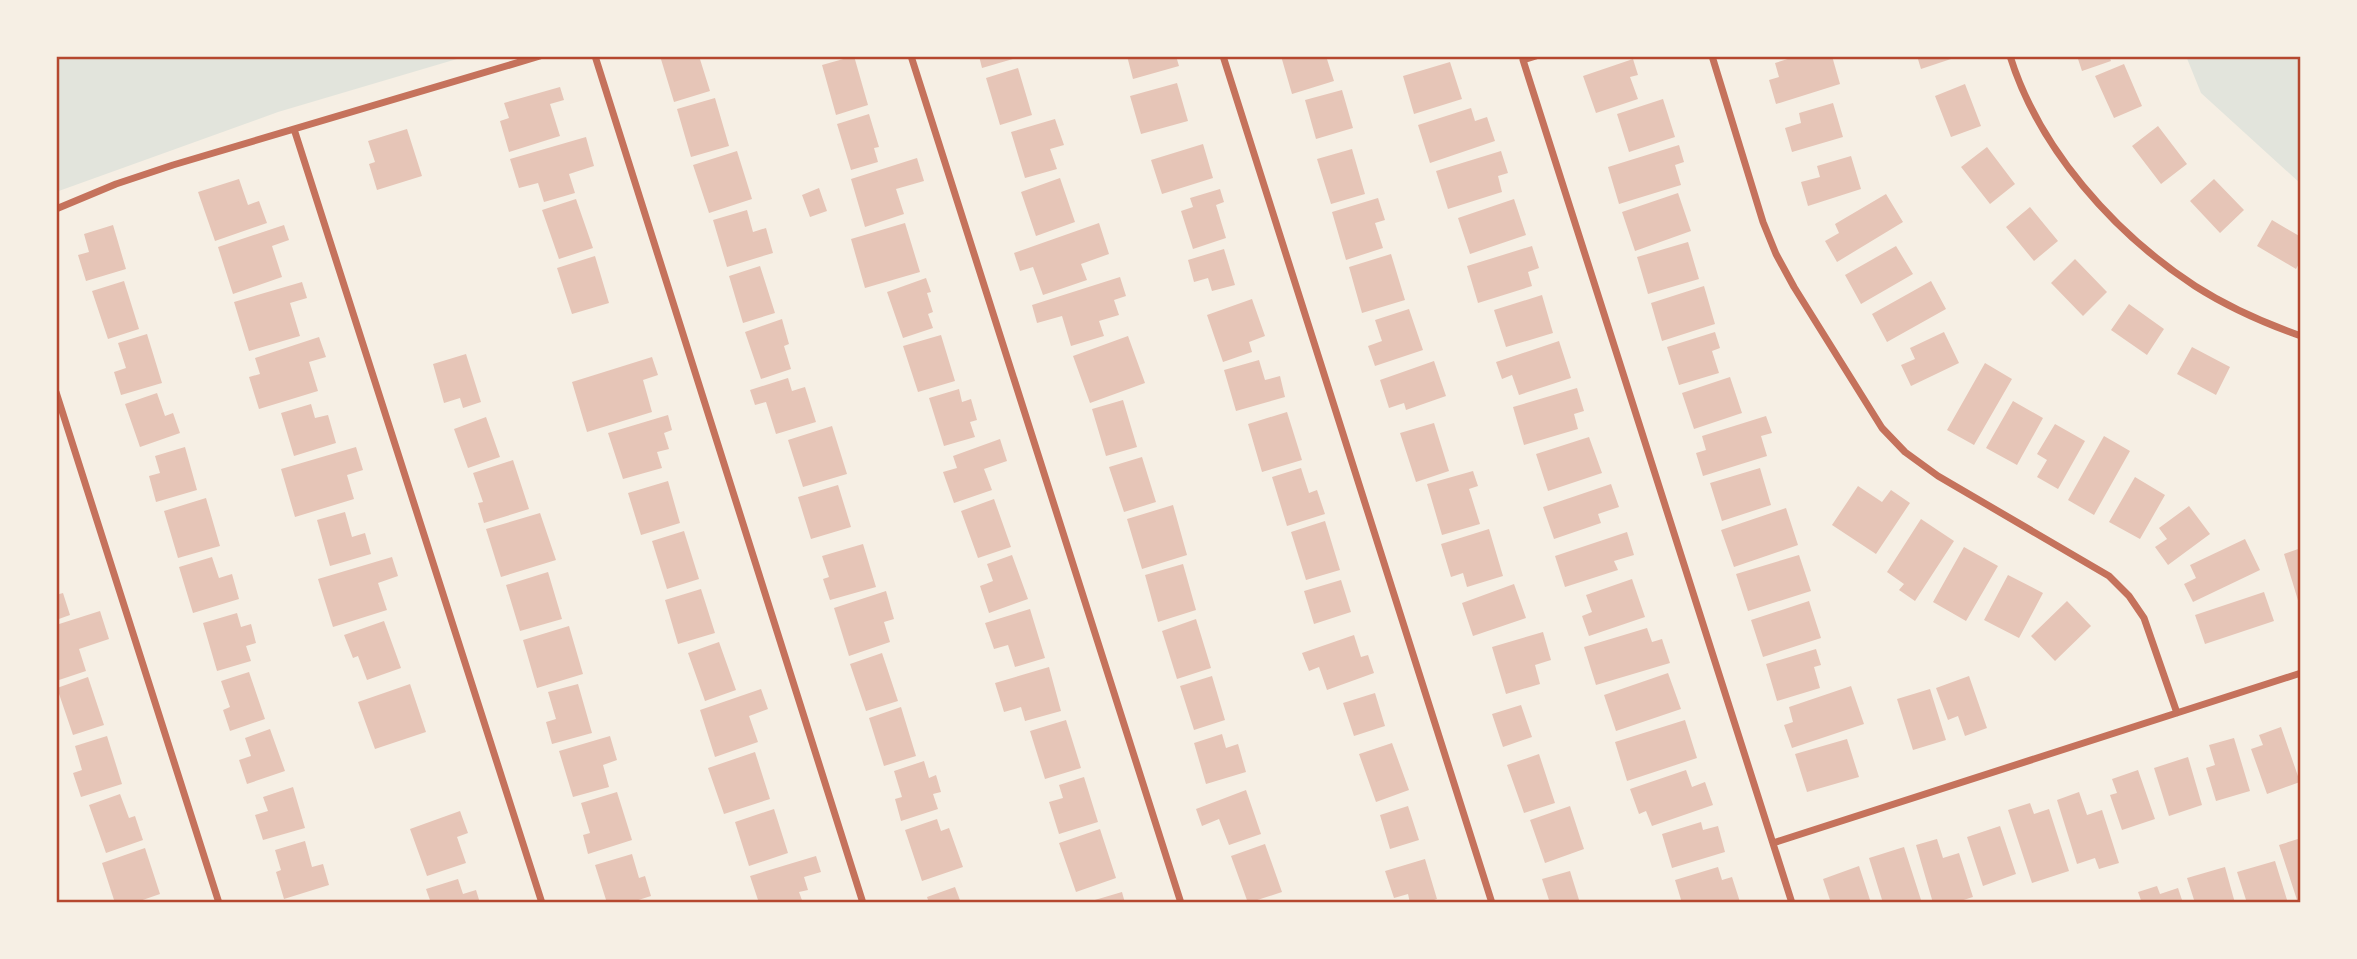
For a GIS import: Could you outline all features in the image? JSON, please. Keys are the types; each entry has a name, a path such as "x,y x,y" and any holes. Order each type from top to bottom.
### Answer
{"street":[{"path":"56,209 139,177 540,56"},
{"path":"595,56 863,903"},
{"path":"911,56 1181,903"},
{"path":"1223,56 1492,903"},
{"path":"1536,56 1523,60 1792,903"},
{"path":"1712,56 1763,222 1776,254 1882,428 1905,452 1938,477 2109,576 2129,596 2144,618 2177,713"},
{"path":"2010,56 2033,111 2055,147 2085,187 2118,224 2155,257 2196,286 2262,322 2301,336"},
{"path":"294,129 542,903"},
{"path":"56,393 219,903"},
{"path":"1773,843 2301,673"}],"shaded area":[{"path":"56,56 467,56 278,112 56,192"},
{"path":"2186,56 2301,56 2301,184 2201,93"}],"building":[{"path":"660,56 699,56 710,91 674,102"},
{"path":"854,56 868,105 836,115 822,65"},
{"path":"979,56 1020,56 1020,57 982,68"},
{"path":"1127,56 1176,56 1179,66 1133,79"},
{"path":"1281,56 1326,56 1334,81 1292,94"},
{"path":"1797,56 1832,56 1840,84 1776,104 1769,80 1779,77 1775,63"},
{"path":"1917,56 1950,56 1951,59 1921,69"},
{"path":"2077,56 2109,56 2111,61 2082,71"},
{"path":"1633,59 1638,75 1630,77 1638,99 1596,113 1583,76"},
{"path":"1450,62 1462,99 1414,114 1403,76"},
{"path":"2124,64 2142,106 2114,118 2095,76"},
{"path":"1018,68 1032,115 1000,125 986,78"},
{"path":"1177,83 1188,121 1141,134 1130,96"},
{"path":"1965,84 1981,126 1951,137 1935,96"},
{"path":"560,87 564,100 550,104 560,136 509,152 500,121 509,118 504,103"},
{"path":"1342,90 1353,128 1316,139 1305,100"},
{"path":"715,98 729,146 691,157 677,109"},
{"path":"1663,99 1675,137 1629,152 1617,114"},
{"path":"1833,103 1843,137 1792,152 1785,128 1801,123 1799,113"},
{"path":"1471,108 1475,121 1487,117 1495,141 1430,163 1418,125"},
{"path":"869,114 879,147 874,148 878,162 851,170 837,124"},
{"path":"1055,119 1064,145 1050,149 1057,169 1025,178 1011,132"},
{"path":"2158,126 2187,164 2161,184 2132,146"},
{"path":"407,129 422,176 377,190 369,164 375,162 368,141"},
{"path":"586,137 594,166 569,174 575,193 544,202 538,183 519,188 510,159"},
{"path":"1203,144 1213,178 1162,194 1151,160"},
{"path":"1679,145 1684,162 1675,165 1681,185 1619,204 1608,167"},
{"path":"1987,147 2015,184 1990,204 1961,167"},
{"path":"1352,149 1365,194 1331,204 1317,159"},
{"path":"737,151 752,199 709,213 693,165"},
{"path":"1501,151 1508,173 1498,176 1502,192 1448,209 1436,171"},
{"path":"1851,156 1861,189 1808,206 1801,182 1820,177 1817,166"},
{"path":"917,158 924,181 896,189 904,214 865,227 851,179"},
{"path":"1060,178 1075,222 1036,236 1021,192"},
{"path":"239,179 248,205 259,201 267,223 215,241 198,192"},
{"path":"2214,179 2244,210 2220,233 2190,201"},
{"path":"819,188 827,211 810,217 802,195"},
{"path":"1220,189 1224,202 1216,205 1226,238 1193,249 1181,211 1193,207 1190,198"},
{"path":"1678,193 1691,231 1635,251 1622,212"},
{"path":"1886,194 1903,222 1837,262 1825,241 1839,233 1835,224"},
{"path":"1378,198 1385,220 1375,223 1383,248 1346,260 1332,212"},
{"path":"576,199 593,248 559,259 542,210"},
{"path":"1514,199 1526,235 1470,254 1458,218"},
{"path":"2030,207 2058,241 2034,261 2006,227"},
{"path":"747,210 753,232 766,228 773,253 727,267 713,220"},
{"path":"2272,220 2301,237 2301,260 2296,269 2257,246"},
{"path":"905,223 920,272 865,288 851,239"},
{"path":"1099,223 1109,254 1081,264 1087,280 1043,295 1033,267 1020,271 1014,253"},
{"path":"113,225 126,269 86,281 78,255 89,252 84,234"},
{"path":"284,225 289,240 272,246 282,277 233,294 218,247"},
{"path":"1688,242 1699,279 1648,294 1637,257"},
{"path":"1532,246 1539,268 1528,272 1532,286 1478,303 1467,266"},
{"path":"1896,246 1913,274 1861,304 1845,275"},
{"path":"1224,249 1235,285 1212,291 1208,278 1194,282 1188,260"},
{"path":"1391,254 1405,300 1362,313 1349,267"},
{"path":"595,256 609,303 572,314 557,268"},
{"path":"2075,259 2107,292 2083,316 2051,283"},
{"path":"760,266 775,313 743,323 729,276"},
{"path":"1120,277 1126,296 1114,300 1119,315 1099,321 1104,336 1071,346 1062,316 1037,323 1032,305"},
{"path":"926,278 933,312 928,314 933,328 903,338 887,292"},
{"path":"124,281 139,329 108,339 92,291"},
{"path":"1931,281 1946,309 1887,342 1872,314"},
{"path":"302,282 307,298 290,303 300,336 249,351 234,302"},
{"path":"1704,286 1715,324 1662,341 1651,303"},
{"path":"1542,295 1553,333 1506,347 1494,310"},
{"path":"1252,299 1265,336 1249,342 1252,352 1223,362 1207,315"},
{"path":"2129,304 2164,329 2147,355 2111,330"},
{"path":"1409,309 1423,350 1375,366 1368,346 1382,341 1375,320"},
{"path":"782,319 789,344 784,346 791,369 761,379 745,332"},
{"path":"1715,332 1720,348 1712,351 1719,373 1679,385 1667,347"},
{"path":"1944,332 1959,363 1911,386 1901,365 1915,359 1910,348"},
{"path":"147,334 162,383 121,395 114,372 126,368 118,343"},
{"path":"941,335 955,381 918,392 903,346"},
{"path":"1128,336 1145,383 1090,403 1073,356"},
{"path":"319,337 326,357 309,362 318,391 259,409 249,377 260,374 255,358"},
{"path":"1559,341 1571,378 1519,395 1512,375 1502,379 1496,362"},
{"path":"2192,347 2230,367 2216,395 2177,374"},
{"path":"466,354 481,402 463,408 460,398 444,403 433,364"},
{"path":"652,357 658,375 643,380 652,412 587,432 572,382"},
{"path":"1259,360 1265,380 1280,376 1285,397 1236,411 1224,370"},
{"path":"1434,361 1446,396 1406,410 1404,403 1389,408 1380,380"},
{"path":"1985,363 2012,379 1974,445 1947,430"},
{"path":"1730,377 1742,413 1694,429 1682,393"},
{"path":"788,378 792,391 805,387 816,422 776,434 766,402 755,405 750,390"},
{"path":"1577,388 1584,411 1574,414 1578,429 1524,445 1513,407"},
{"path":"959,389 962,402 971,399 977,420 970,422 975,437 944,446 929,398"},
{"path":"157,393 165,416 173,413 180,433 140,447 125,404"},
{"path":"1123,400 1137,447 1106,456 1092,409"},
{"path":"2013,401 2043,418 2017,465 1986,448"},
{"path":"311,404 315,418 328,415 336,443 294,456 281,413"},
{"path":"1287,412 1302,460 1262,472 1248,424"},
{"path":"668,415 672,430 664,433 669,449 657,452 662,468 623,479 608,433"},
{"path":"1766,416 1772,433 1761,436 1767,456 1703,476 1696,453 1706,450 1702,436"},
{"path":"486,417 500,457 468,468 454,429"},
{"path":"1434,423 1449,471 1416,482 1400,433"},
{"path":"2055,424 2085,441 2058,489 2037,477 2047,460 2037,454"},
{"path":"832,426 847,474 803,487 788,440"},
{"path":"2104,436 2130,451 2094,515 2068,500"},
{"path":"1589,437 1602,473 1548,491 1536,454"},
{"path":"1000,439 1007,461 984,469 992,490 954,503 943,472 957,468 953,456"},
{"path":"185,447 197,490 156,502 149,476 160,473 155,456"},
{"path":"356,447 363,470 347,475 354,499 295,517 281,469"},
{"path":"1142,457 1156,502 1124,512 1109,467"},
{"path":"513,460 529,509 484,523 478,503 483,502 473,473"},
{"path":"1301,468 1309,493 1317,490 1325,514 1287,526 1272,477"},
{"path":"1760,468 1771,505 1722,521 1710,483"},
{"path":"1473,471 1478,486 1469,489 1480,524 1442,535 1427,484"},
{"path":"2135,477 2165,495 2140,539 2109,522"},
{"path":"668,481 680,523 641,535 628,493"},
{"path":"1611,484 1619,507 1598,514 1601,523 1554,539 1543,507"},
{"path":"838,485 851,527 811,539 798,497"},
{"path":"1858,486 1882,502 1891,490 1910,503 1876,554 1832,525"},
{"path":"206,498 220,546 178,558 164,511"},
{"path":"994,499 1011,547 978,558 961,511"},
{"path":"1173,505 1187,555 1142,569 1127,519"},
{"path":"2189,506 2210,534 2168,565 2155,547 2167,539 2159,528"},
{"path":"1786,508 1798,545 1734,567 1721,530"},
{"path":"345,512 352,537 365,533 371,554 330,566 317,520"},
{"path":"540,513 556,560 501,577 486,529"},
{"path":"1921,519 1954,541 1915,601 1899,590 1904,584 1887,572"},
{"path":"1325,521 1340,570 1306,580 1291,532"},
{"path":"1489,529 1503,576 1467,587 1463,573 1451,577 1441,544"},
{"path":"684,531 699,579 667,589 652,541"},
{"path":"1627,532 1634,555 1614,561 1618,570 1565,587 1555,556"},
{"path":"2245,539 2260,570 2193,602 2184,584 2196,578 2190,565"},
{"path":"863,544 876,587 830,600 823,579 829,577 822,556"},
{"path":"1964,547 1998,566 1966,621 1933,602"},
{"path":"2301,548 2301,607 2300,607 2284,554"},
{"path":"1012,555 1028,599 989,613 980,586 993,581 987,564"},
{"path":"1799,555 1811,591 1748,611 1736,574"},
{"path":"212,557 219,578 232,574 239,599 193,613 179,567"},
{"path":"392,557 398,576 378,583 387,610 333,627 318,579"},
{"path":"1183,564 1196,610 1158,622 1145,575"},
{"path":"548,572 562,619 520,631 506,585"},
{"path":"2008,575 2043,593 2019,638 1984,620"},
{"path":"1632,579 1645,617 1589,636 1582,616 1592,612 1586,595"},
{"path":"1341,580 1351,612 1314,624 1304,591"},
{"path":"1514,584 1526,618 1473,636 1462,603"},
{"path":"701,589 715,633 678,644 665,600"},
{"path":"886,591 894,619 884,622 890,642 849,656 834,608"},
{"path":"2264,592 2274,621 2205,644 2195,615"},
{"path":"63,593 70,615 56,620 56,595"},
{"path":"1809,601 1821,638 1763,657 1751,620"},
{"path":"2067,601 2091,626 2055,661 2031,636"},
{"path":"1030,609 1045,658 1015,667 1008,645 994,649 985,623"},
{"path":"100,611 109,639 79,649 86,671 56,681 56,625"},
{"path":"237,613 241,627 251,624 256,643 246,646 251,661 217,671 203,623"},
{"path":"1196,619 1211,668 1177,679 1162,631"},
{"path":"384,621 401,668 367,680 358,656 353,658 344,635"},
{"path":"569,626 583,674 537,688 523,640"},
{"path":"1647,628 1652,642 1662,639 1670,663 1596,685 1584,647"},
{"path":"1543,632 1551,660 1535,665 1540,684 1506,694 1492,647"},
{"path":"1354,635 1361,657 1368,655 1374,673 1327,690 1319,667 1309,671 1302,653"},
{"path":"719,642 736,690 705,701 688,653"},
{"path":"1816,649 1821,665 1814,667 1820,688 1777,701 1766,664"},
{"path":"882,653 898,701 866,711 850,664"},
{"path":"1049,667 1061,711 1025,721 1021,707 1004,712 995,683"},
{"path":"249,672 265,719 230,731 223,710 230,707 221,681"},
{"path":"1668,673 1681,709 1616,731 1604,695"},
{"path":"1212,676 1225,720 1194,730 1180,686"},
{"path":"1969,676 1987,728 1965,736 1958,716 1948,720 1936,688"},
{"path":"88,677 104,725 73,735 57,688"},
{"path":"410,684 426,732 375,749 358,702"},
{"path":"578,684 592,733 552,744 546,722 556,719 548,692"},
{"path":"1851,686 1864,724 1792,748 1784,725 1793,722 1789,707"},
{"path":"761,689 768,709 749,716 758,742 715,757 700,710"},
{"path":"1930,689 1946,740 1913,750 1897,699"},
{"path":"1375,693 1385,726 1354,736 1343,703"},
{"path":"1521,705 1532,737 1503,747 1492,714"},
{"path":"901,707 916,756 884,766 869,718"},
{"path":"1066,720 1081,768 1045,779 1030,731"},
{"path":"1685,720 1697,758 1627,781 1615,742"},
{"path":"2281,727 2300,782 2267,794 2251,749 2263,745 2259,735"},
{"path":"270,729 285,771 247,784 239,760 251,756 245,738"},
{"path":"1222,734 1226,748 1238,744 1246,772 1206,784 1194,743"},
{"path":"107,736 122,784 81,797 73,773 82,770 75,746"},
{"path":"610,736 617,760 603,765 609,787 573,797 559,751"},
{"path":"2234,738 2250,791 2216,801 2206,768 2215,765 2209,745"},
{"path":"1847,739 1859,777 1807,792 1795,754"},
{"path":"1392,743 1409,790 1376,802 1359,754"},
{"path":"755,752 770,799 724,814 708,768"},
{"path":"1539,754 1555,803 1524,813 1507,765"},
{"path":"2188,757 2202,805 2169,816 2154,768"},
{"path":"924,761 929,778 936,775 941,792 933,794 938,809 901,821 895,799 902,797 894,771"},
{"path":"1686,770 1692,787 1705,782 1713,805 1652,826 1646,811 1639,814 1630,789"},
{"path":"2138,770 2155,819 2122,830 2110,795 2117,793 2112,779"},
{"path":"1084,777 1098,822 1059,834 1049,802 1063,798 1059,785"},
{"path":"293,787 305,828 263,840 255,815 268,811 263,797"},
{"path":"1246,790 1261,834 1229,845 1219,819 1202,826 1196,809"},
{"path":"617,792 632,840 588,854 583,835 590,833 581,803"},
{"path":"2079,792 2087,815 2102,810 2119,863 2099,869 2095,858 2077,864 2057,800"},
{"path":"120,794 129,818 135,816 143,840 106,853 89,805"},
{"path":"2030,803 2034,814 2049,809 2069,871 2032,883 2008,810"},
{"path":"1408,806 1419,840 1390,849 1380,815"},
{"path":"1570,806 1584,849 1545,863 1530,820"},
{"path":"774,809 788,853 749,866 735,822"},
{"path":"460,811 468,833 457,837 466,863 427,876 410,829"},
{"path":"937,819 941,831 949,828 963,867 922,881 905,830"},
{"path":"1701,822 1703,830 1718,826 1725,852 1672,868 1662,834"},
{"path":"2000,826 2016,874 1983,886 1967,837"},
{"path":"1100,829 1116,878 1076,892 1059,843"},
{"path":"2301,838 2301,903 2298,903 2279,845"},
{"path":"1937,839 1943,858 1959,853 1973,897 1954,903 1933,903 1916,845"},
{"path":"305,841 312,867 323,864 329,885 284,899 276,872 281,870 275,850"},
{"path":"1265,844 1282,892 1248,903 1231,856"},
{"path":"1904,847 1922,903 1883,903 1869,858"},
{"path":"145,848 160,894 134,903 115,903 102,863"},
{"path":"632,854 639,878 645,876 651,896 629,903 607,903 595,865"},
{"path":"816,856 821,872 804,877 808,890 799,892 803,903 759,903 750,876"},
{"path":"1425,859 1437,899 1425,903 1410,903 1408,894 1394,898 1385,871"},
{"path":"2275,861 2288,903 2247,903 2237,872"},
{"path":"1859,866 1871,903 1831,903 1823,879"},
{"path":"1718,867 1722,880 1732,877 1740,902 1682,903 1675,880"},
{"path":"2225,867 2235,903 2195,903 2187,878"},
{"path":"1570,871 1580,903 1550,903 1542,879"},
{"path":"458,879 463,894 476,890 480,903 431,903 426,889"},
{"path":"2157,886 2160,894 2178,888 2183,903 2142,903 2138,892"},
{"path":"955,887 961,903 929,903 927,897"},
{"path":"1122,892 1125,903 1088,903 1088,902"}]}
